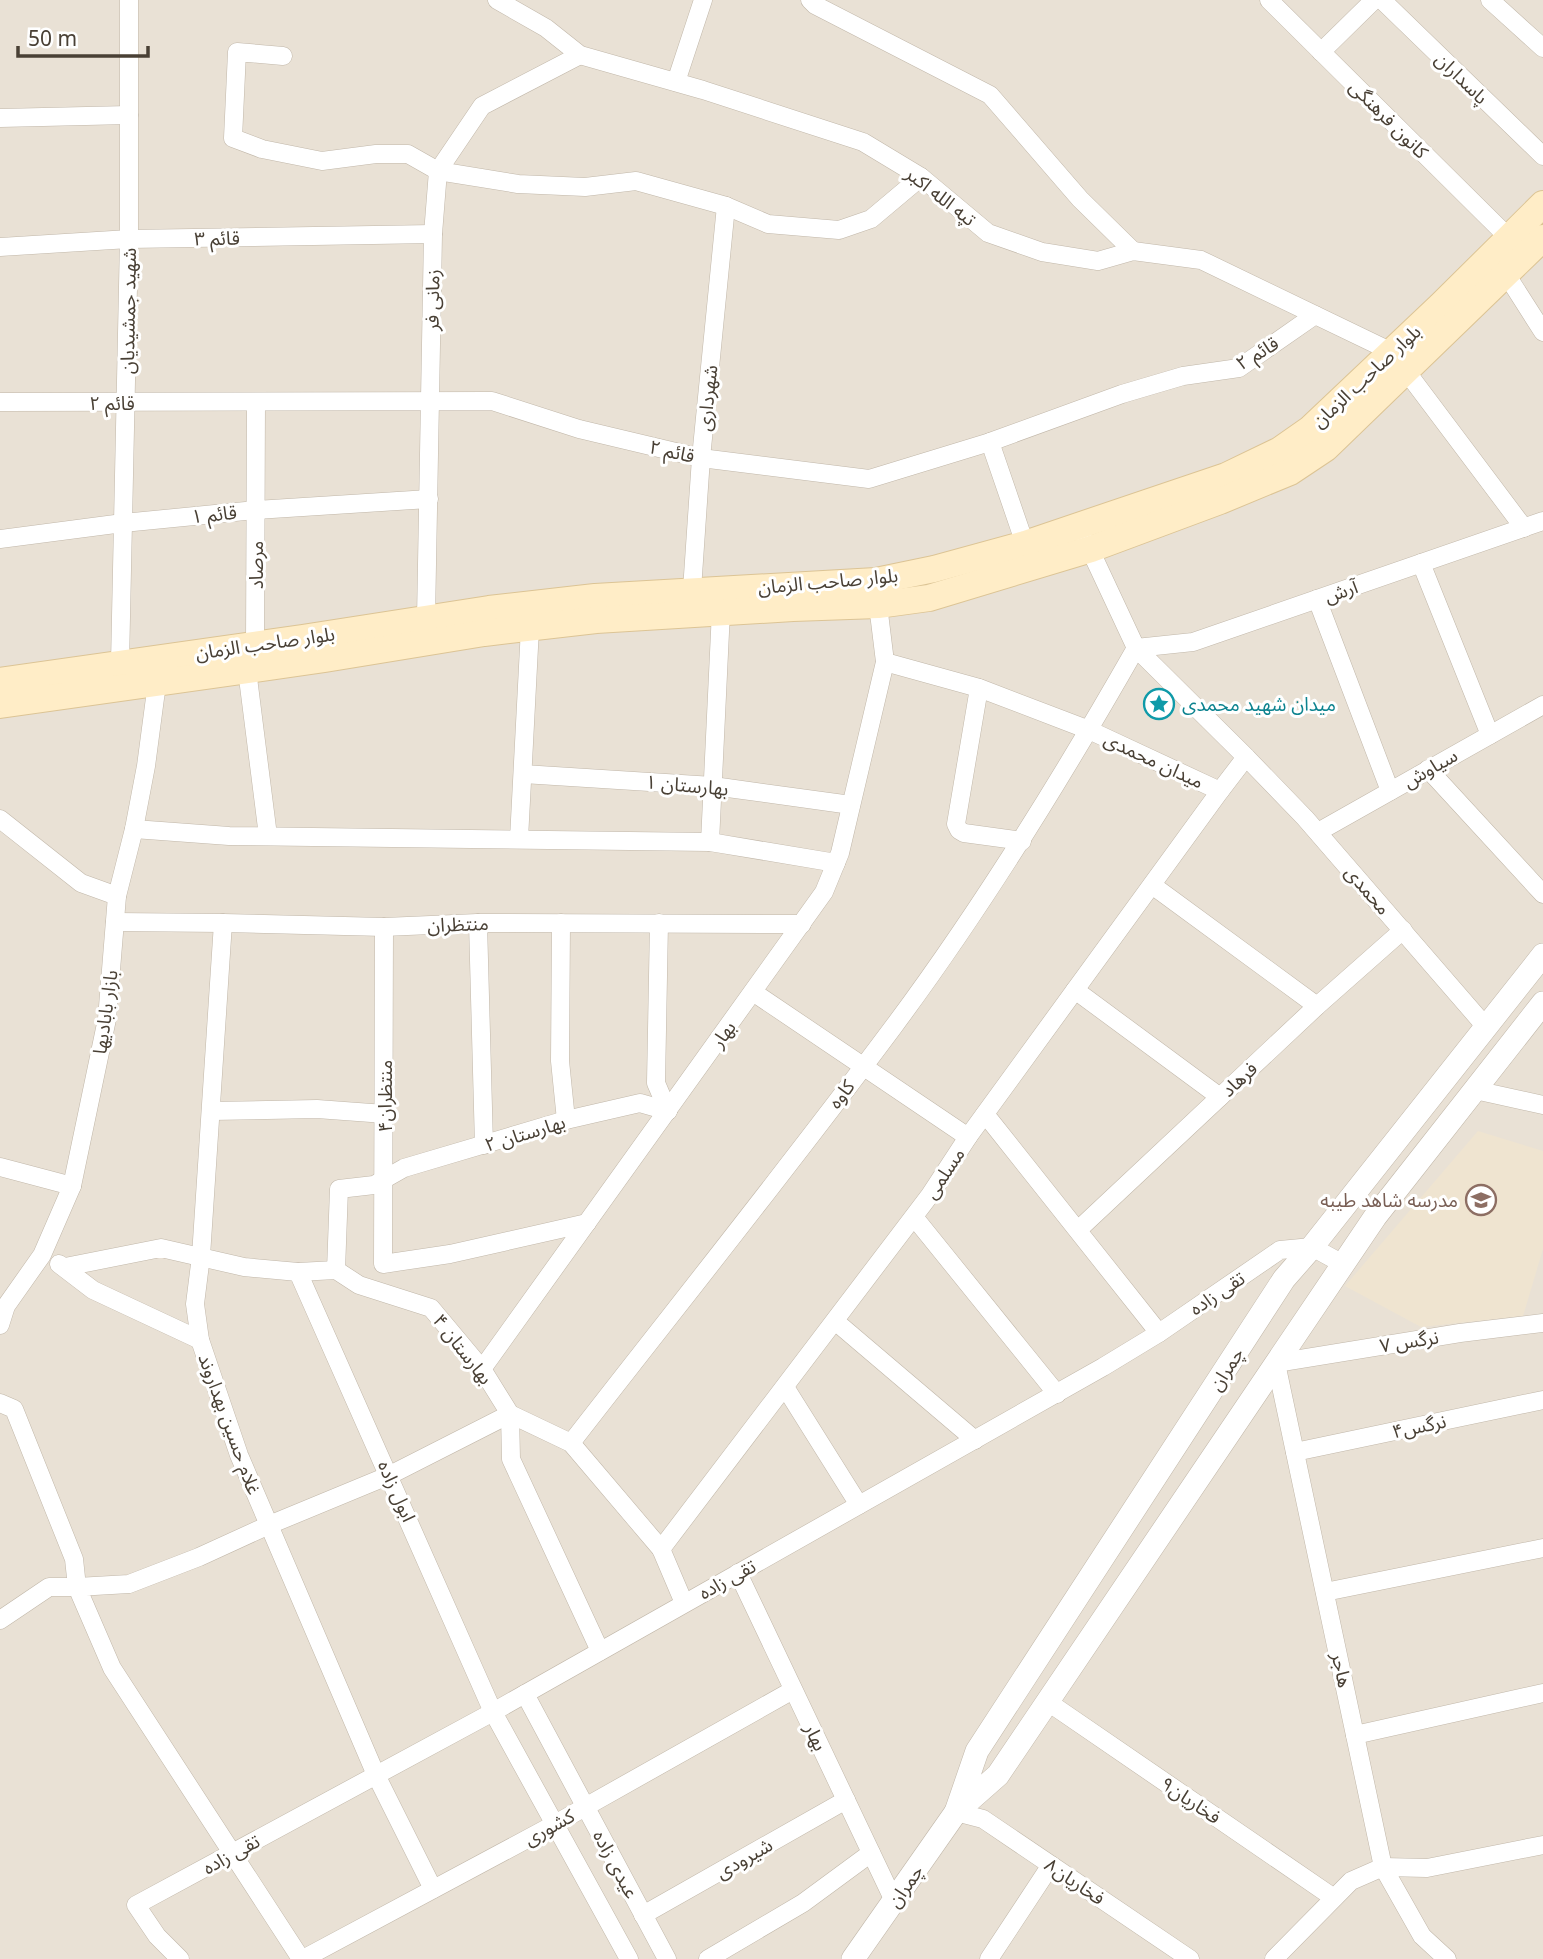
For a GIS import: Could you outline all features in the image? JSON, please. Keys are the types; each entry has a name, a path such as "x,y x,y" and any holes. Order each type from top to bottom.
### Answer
{"main road":[{"name":"بلوار صاحب الزمان","path":"0,681 120,664 156,671 247,670 596,620 721,611 878,605 929,598 1091,550 1290,472 1326,448 1509,238 1543,204"},
{"name":"بلوار صاحب الزمان","path":"0,705 156,671 256,645 581,598 876,581 934,569 1025,544 1226,476 1280,450 1399,362 1506,274 1543,238"}],"street":[{"name":"شهید جمشیدیان","path":"120,664 127,403 129,0"},
{"name":"تپه الله اکبر","path":"497,0 546,28 580,55 677,82 863,142 921,177 988,233 1042,252 1098,261 1133,251 1202,260 1315,315 1399,362"},
{"path":"677,82 702,0"},
{"path":"810,0 990,94 1080,199 1133,251"},
{"name":"کانون فرهنگی","path":"1269,0 1509,238"},
{"path":"1321,51 1374,0"},
{"name":"پاسداران","path":"1382,0 1543,156"},
{"path":"1490,0 1543,48"},
{"path":"283,56 237,52 233,138 262,149 322,161 376,154 408,154 438,171 518,184 585,187 636,181 726,206 768,224 839,230 871,219 921,177"},
{"name":"زمانی فر","path":"426,619 433,234 438,171 482,106 580,55"},
{"path":"0,118 129,115"},
{"name":"شهرداری","path":"692,590 701,458 726,206"},
{"name":"قائم ۳","path":"0,247 129,239 433,234"},
{"path":"1506,274 1543,332"},
{"name":"قائم ۲","path":"0,402 492,401 579,429 701,458 869,479 990,442 1122,394 1183,376 1239,368 1315,315"},
{"path":"1399,362 1524,527"},
{"name":"مرصاد","path":"256,402 256,645"},
{"path":"990,442 1025,544"},
{"name":"قائم ۱","path":"0,539 256,510 429,499"},
{"name":"آرش","path":"1136,648 1192,642 1543,521"},
{"path":"1078,527 1136,648 1246,757"},
{"path":"1421,563 1490,735"},
{"path":"1317,599 1390,791"},
{"path":"878,605 885,662 979,688 1089,730"},
{"path":"710,842 721,611"},
{"path":"519,839 530,628"},
{"name":"میدان محمدی","path":"1136,648 1089,730 1220,791 1246,757"},
{"name":"بهار","path":"482,1368 824,892 836,863 885,662"},
{"path":"247,670 268,836"},
{"name":"بازار بابادیها","path":"0,1325 6,1306 42,1255 72,1186 107,1019 117,896 146,766 156,671"},
{"path":"979,688 956,824 964,833 1022,841"},
{"name":"سیاوش","path":"1318,832 1543,705"},
{"name":"کاوه","path":"571,1443 895,1025 1022,841 1089,730"},
{"name":"محمدی","path":"1246,757 1318,832 1486,1027"},
{"path":"1428,769 1543,894"},
{"name":"بهارستان ۱","path":"523,774 713,786 851,805"},
{"name":"مسلمی","path":"661,1549 914,1217 968,1137 1220,791"},
{"path":"0,819 81,883 117,896"},
{"path":"134,829 268,836 710,842 836,863"},
{"path":"1152,885 1317,1006"},
{"name":"منتظران","path":"115,922 384,927 478,923 802,924"},
{"name":"غلام حسین بهداروند","path":"223,922 201,1256 195,1304 200,1340 239,1455 376,1775 433,1889"},
{"path":"478,923 485,1145"},
{"path":"561,923 560,1061 566,1120"},
{"path":"659,923 656,1083 668,1111"},
{"name":"منتظران۴","path":"384,927 383,1264 450,1254 587,1223"},
{"name":"فرهاد","path":"1078,1230 1317,1006 1403,930"},
{"name":"چمران","path":"956,1812 977,1751 1284,1279 1543,955"},
{"path":"1075,990 1220,1097"},
{"path":"753,992 968,1137"},
{"name":"چمران","path":"853,1959 956,1812 998,1775 1375,1216 1543,1003"},
{"path":"1475,1090 1543,1105"},
{"name":"بهارستان ۲","path":"336,1270 339,1189 374,1185 404,1168 566,1120 640,1103 668,1111"},
{"path":"211,1111 317,1109 385,1114"},
{"path":"985,1114 1160,1333"},
{"path":"0,1167 72,1186"},
{"path":"914,1217 1057,1394"},
{"path":"1312,1247 1343,1264"},
{"name":"تقی زاده","path":"180,1959 157,1936 136,1905 493,1712 1057,1394 1160,1333 1280,1250 1312,1247"},
{"path":"65,1267 161,1248 244,1267 298,1272 336,1270"},
{"path":"42,1255 65,1267 93,1290 200,1340"},
{"name":"بهارستان ۴","path":"336,1270 359,1285 431,1308 482,1368 510,1414"},
{"name":"ابول زاده","path":"298,1272 493,1712"},
{"path":"835,1321 975,1440"},
{"name":"نرگس ۷","path":"1276,1363 1460,1333 1543,1323"},
{"name":"هاجر","path":"1276,1363 1383,1867 1422,1936 1447,1959"},
{"path":"785,1387 859,1505"},
{"name":"نرگس۴","path":"1295,1452 1543,1400"},
{"path":"0,1403 14,1409 74,1559 77,1587 112,1668 302,1959"},
{"path":"510,1414 571,1443 661,1549 684,1603"},
{"path":"0,1620 49,1587 129,1584 199,1557 390,1475 510,1414"},
{"path":"510,1414 511,1459 600,1651"},
{"path":"1325,1592 1543,1548"},
{"name":"بهار","path":"738,1573 894,1902"},
{"name":"کشوری","path":"302,1959 555,1824 793,1690"},
{"path":"1355,1735 1543,1692"},
{"name":"عیدی زاده","path":"525,1694 667,1959"},
{"name":"فخاریان۹","path":"1048,1702 1334,1898"},
{"name":"عیدی زاده","path":"493,1712 629,1959"},
{"name":"شیرودی","path":"643,1915 846,1800"},
{"name":"فخاریان۸","path":"956,1812 983,1819 1190,1959"},
{"path":"1274,1959 1351,1881 1383,1867 1427,1868 1543,1845"},
{"path":"708,1959 803,1902 871,1853"},
{"path":"989,1959 1051,1865"}],"shaded area":[{"path":"0,0 1543,0 1543,1959 0,1959"},
{"name":"مدرسه شاهد طیبه","path":"1478,1131 1543,1151 1543,1249 1523,1316 1421,1327 1345,1286"}],"place":[{"name":"میدان شهید محمدی","path":"1159,704"},
{"name":"مدرسه شاهد طیبه","path":"1481,1200"}]}
